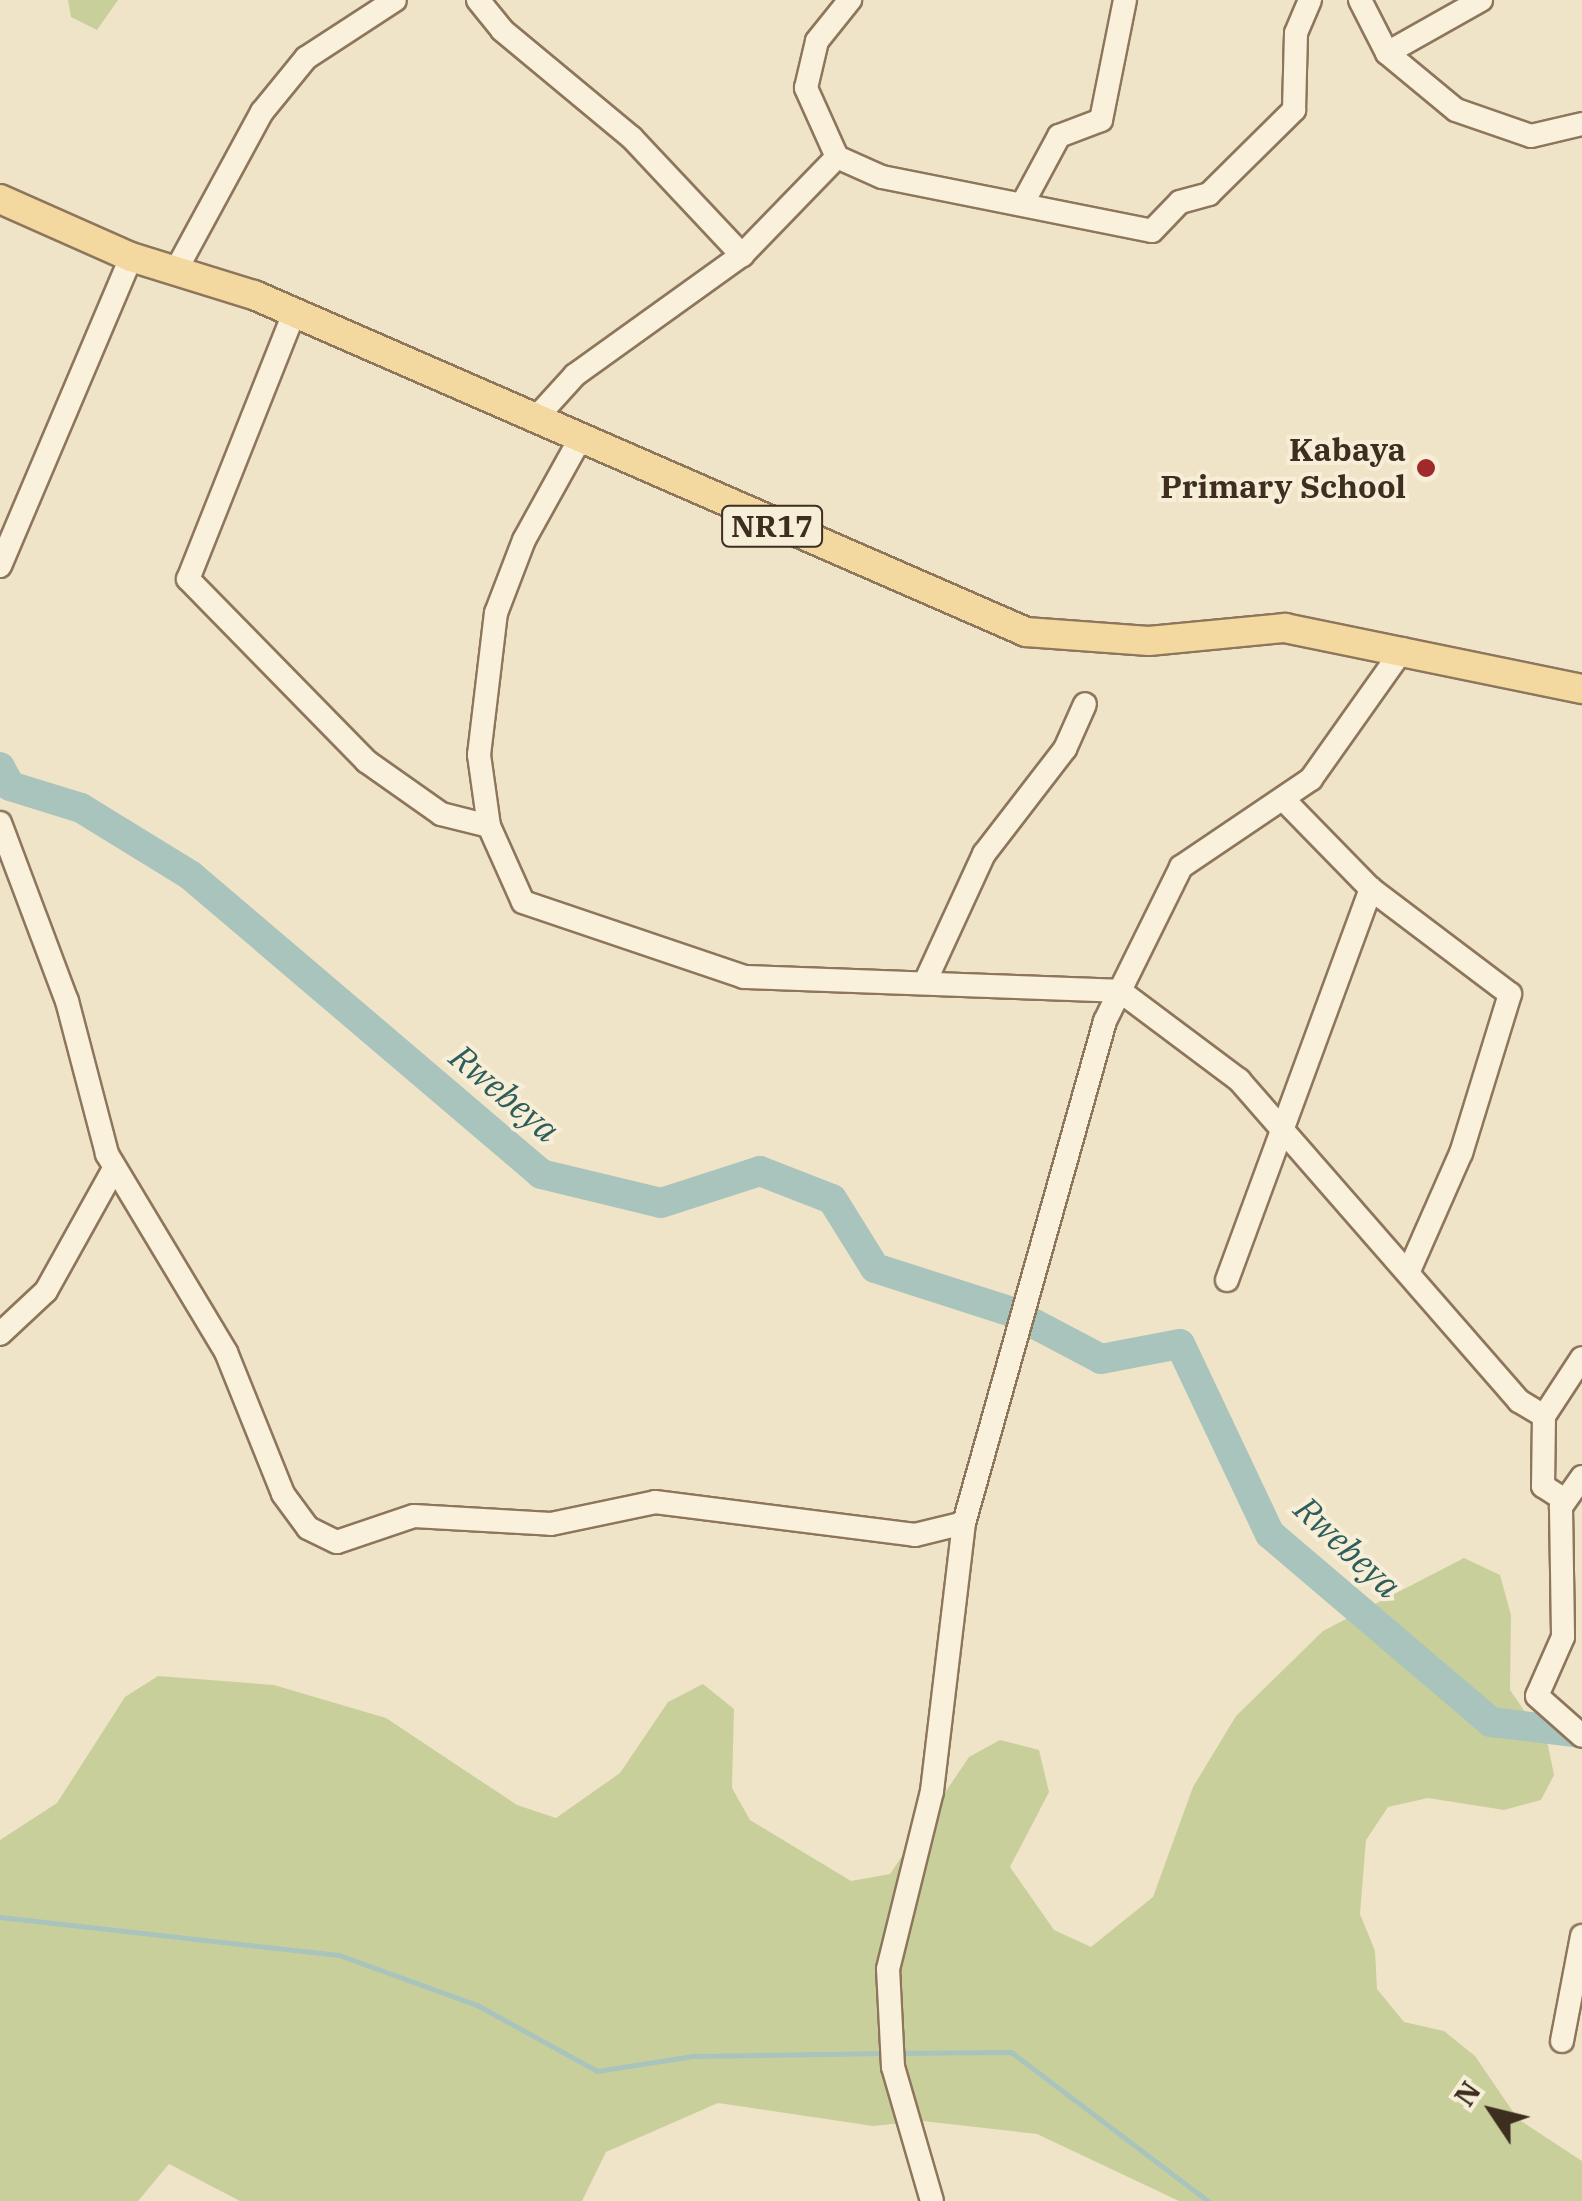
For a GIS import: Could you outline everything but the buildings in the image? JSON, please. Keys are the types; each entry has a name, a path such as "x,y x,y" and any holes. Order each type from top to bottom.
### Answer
{"main road":[{"name":"NR17","path":"0,199 132,257 294,314 1026,632 1149,641 1285,628 1403,649 1582,689"}],"street":[{"path":"176,272 262,112 306,58 395,0"},
{"path":"478,0 502,30 632,138 742,255"},
{"path":"850,0 817,42 806,88 837,158 882,177 1024,201 1152,231 1180,202 1209,194 1294,110 1296,34 1310,0"},
{"path":"1024,201 1059,136 1101,120 1125,0"},
{"path":"1360,0 1386,53 1425,92 1505,132 1532,136 1582,124"},
{"path":"1386,53 1481,0"},
{"path":"536,419 576,375 742,255 837,158"},
{"path":"0,566 132,257"},
{"path":"294,314 188,578 366,761 441,814 489,826"},
{"path":"580,439 496,613 479,755 489,826 523,902 578,924 776,983 926,980 1120,991 1198,1044 1280,1129 1519,1402 1544,1416"},
{"path":"932,2201 892,2067 886,1998 932,1790 964,1523 1120,991 1181,867 1286,802 1403,649"},
{"path":"926,980 984,854 1065,748 1085,704"},
{"path":"1286,802 1370,889 1510,994 1461,1153 1408,1273"},
{"path":"0,823 68,1001 114,1169 226,1352 283,1494 308,1528 337,1542 414,1516 551,1524 655,1502 915,1536 964,1523"},
{"path":"1227,1280 1260,1209 1280,1129 1370,889"},
{"path":"0,1334 46,1291 114,1169"},
{"path":"1563,1499 1543,1486 1544,1416 1582,1358"},
{"path":"1582,1478 1563,1499 1564,1638 1537,1696 1582,1736"},
{"path":"1562,2041 1582,1936"}],"green space":[{"path":"68,0 118,0 97,30 71,17"},
{"path":"1464,1558 1500,1575 1511,1615 1510,1690 1548,1745 1554,1775 1541,1800 1504,1810 1428,1798 1388,1807 1366,1840 1360,1914 1375,1951 1377,1989 1404,2022 1444,2031 1475,2056 1518,2119 1582,2161 1582,2201 1179,2201 1037,2134 922,2121 873,2126 718,2103 606,2152 582,2201 240,2201 169,2164 138,2201 0,2201 0,1840 57,1803 125,1697 158,1676 274,1685 386,1718 517,1805 556,1818 620,1773 668,1702 703,1684 734,1709 732,1788 750,1820 851,1881 890,1874 969,1757 1000,1740 1039,1750 1049,1792 1010,1867 1054,1930 1091,1947 1153,1897 1193,1787 1236,1716 1323,1631"}],"waterway":[{"name":"Rwebeya","path":"0,767 10,786 81,808 190,875 541,1174 661,1203 760,1171 832,1199 875,1268 1009,1311"},
{"name":"Rwebeya","path":"1029,1321 1101,1359 1180,1344 1270,1534 1491,1722 1582,1733"},
{"path":"0,1917 339,1955 477,2005 597,2071 693,2056 887,2053"},
{"path":"898,2053 1011,2052 1208,2201"}],"place":[{"name":"Kabaya Primary School","path":"1426,468"}]}
